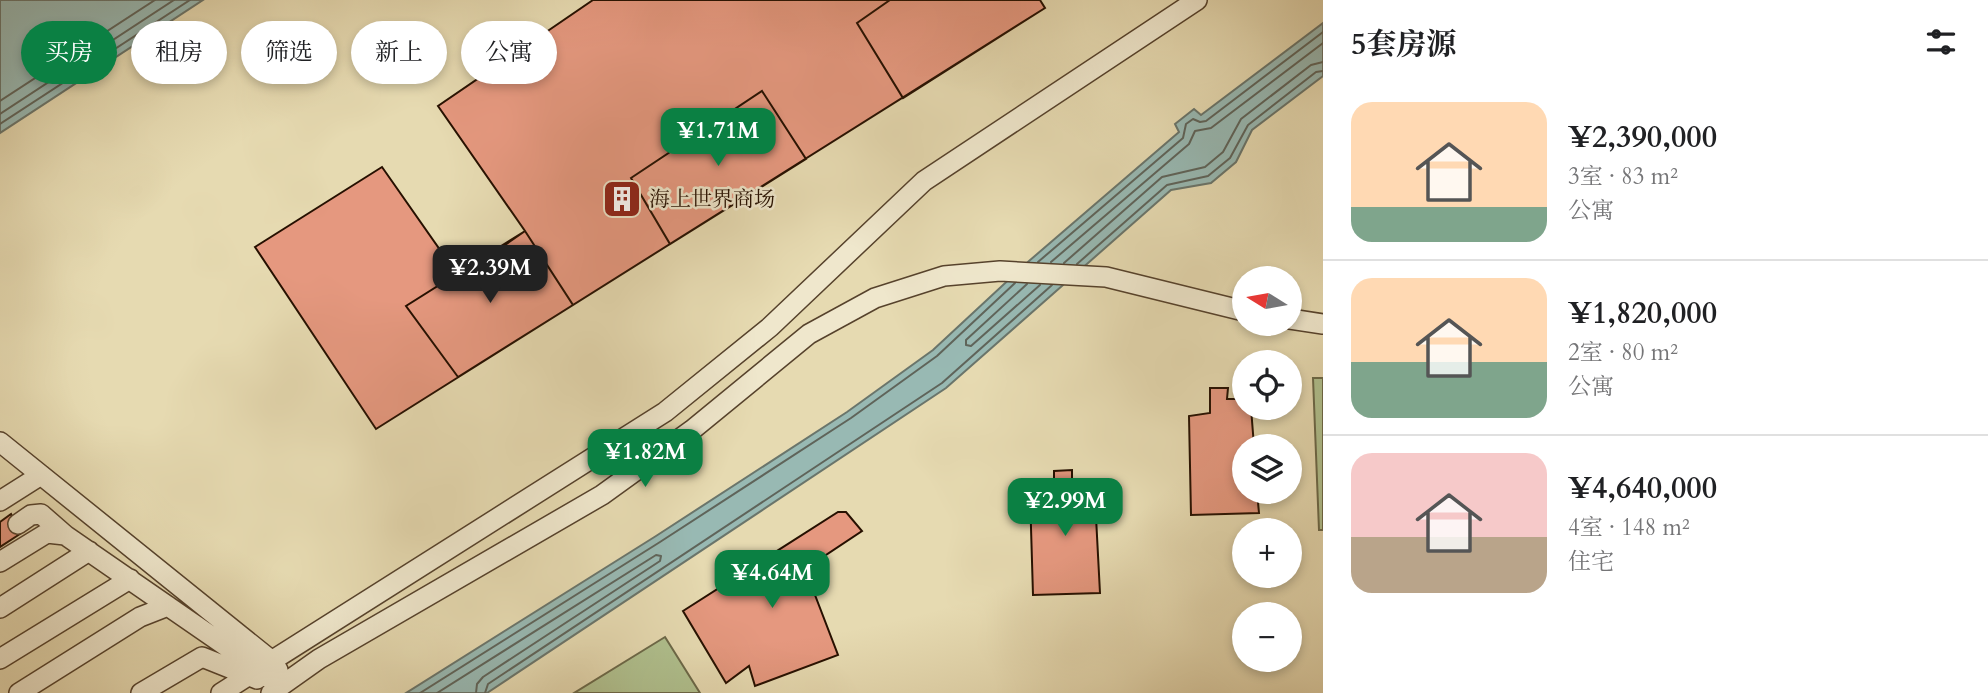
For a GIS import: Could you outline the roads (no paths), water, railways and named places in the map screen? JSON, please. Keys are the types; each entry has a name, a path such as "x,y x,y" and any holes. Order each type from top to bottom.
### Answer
{"street":[{"path":"221,693 665,412 770,327 924,181 1197,0"},
{"path":"0,442 260,668 278,688 319,659 602,495 692,430 809,334 875,298 944,276 1000,271 1106,277 1232,308"},
{"path":"1302,320 1323,324"},
{"path":"0,501 41,475"},
{"path":"18,524 31,515 41,514 65,535 260,668"},
{"path":"0,562 47,533 65,535"},
{"path":"0,608 89,551"},
{"path":"0,659 130,579"},
{"path":"19,693 139,617 169,606"},
{"path":"141,693 202,657 260,668"}],"water":[{"path":"0,0 203,0 171,21 131,21 131,47 117,56 117,21 21,21 21,84 75,84 0,133"},
{"path":"1323,23 1323,76 1252,130 1236,162 1211,183 1171,190 946,388 487,693 406,693 847,412 933,350 1029,261 1179,132 1175,124 1194,109 1201,115"}],"place":[{"name":"海上世界商场","path":"622,199"}]}
